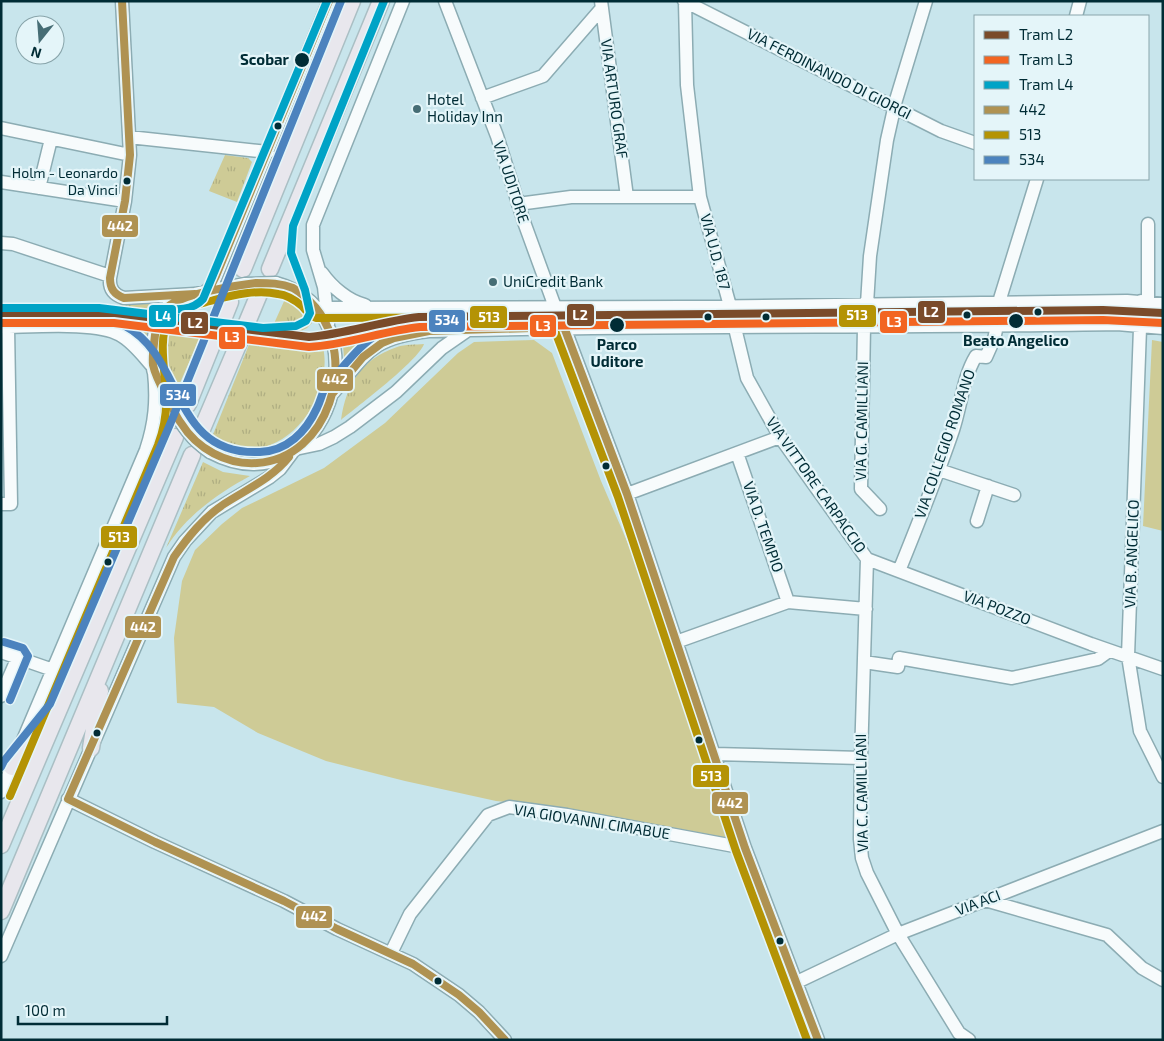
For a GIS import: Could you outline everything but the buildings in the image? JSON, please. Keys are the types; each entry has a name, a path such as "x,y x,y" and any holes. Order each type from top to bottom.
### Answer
{"main road":[{"path":"243,269 352,1"},
{"path":"273,276 381,1"},
{"path":"246,325 259,294"},
{"path":"222,322 227,295"},
{"path":"181,406 216,337"},
{"path":"202,429 240,340"},
{"path":"1,845 175,437"},
{"path":"1,911 192,455"},
{"path":"91,748 105,664"},
{"path":"12,767 59,709"}],"street":[{"path":"1,956 174,557 184,541 212,512 280,469 323,419 333,393 334,347 328,324 321,308 273,276 245,284 227,295 199,294 124,298 115,294 110,279 125,201 130,155 122,1"},
{"path":"1,792 120,513 151,435 156,404 153,370 154,342 160,314 176,302 210,288 329,1"},
{"path":"321,308 324,288 312,241 315,216 403,1"},
{"name":"VIA UDITORE","path":"445,1 497,136 518,204 555,307"},
{"path":"867,304 870,256 887,140 894,108 926,1"},
{"path":"1076,15 1080,1"},
{"name":"VIA FERDINANDO DI GIORGI","path":"684,2 941,131 974,143"},
{"name":"VIA U.D. 187","path":"684,2 687,85 700,197 730,306"},
{"path":"482,98 543,76 602,5"},
{"name":"VIA ARTURO GRAF","path":"602,5 627,197"},
{"path":"1,128 130,155"},
{"path":"129,137 268,152"},
{"path":"39,188 51,139"},
{"path":"999,302 1038,180"},
{"path":"1,182 125,201"},
{"path":"518,204 571,197 700,197"},
{"name":"VIA B. ANGELICO","path":"1148,224 1141,325 1128,656 1140,731 1163,777"},
{"path":"1,243 13,244 110,279"},
{"path":"317,266 329,282 347,297 360,303 377,307"},
{"path":"321,308 1144,301 1163,304"},
{"path":"333,393 368,351 378,344 391,337 429,330 564,327 735,328 1141,325 1163,328"},
{"name":"VIA COLLEGIO ROMANO","path":"899,571 939,470 958,412 970,366 976,356 986,357 994,339 996,326"},
{"path":"1,504 11,504 4,327 92,327 119,334 128,341 153,370 181,406 182,426 189,434 210,452 235,461 256,463 278,459 296,450 319,444 350,427 396,392 442,348 468,330"},
{"path":"564,327 627,494 745,848 798,982 818,1040"},
{"name":"VIA G. CAMILLIANI","path":"864,327 861,490 880,509"},
{"name":"VIA VITTORE CARPACCIO","path":"735,328 747,378 780,437 867,559"},
{"path":"627,494 780,437"},
{"name":"VIA D. TEMPIO","path":"737,453 788,602"},
{"path":"939,470 1014,495"},
{"path":"977,521 988,486"},
{"name":"VIA POZZO","path":"867,559 1109,651 1163,669"},
{"name":"VIA C. CAMILLIANI","path":"867,559 861,758 860,839 862,858 867,873 898,934 962,1037"},
{"path":"676,642 788,602 866,609"},
{"path":"864,662 898,667 900,658 1012,678 1098,659 1109,651"},
{"path":"1,652 53,670"},
{"path":"1,696 18,657"},
{"path":"714,754 861,758"},
{"path":"68,799 391,953 437,979 459,995 479,1012 505,1040"},
{"name":"VIA GIOVANNI CIMABUE","path":"391,953 410,914 488,815 509,807 567,815 745,848"},
{"name":"VIA ACI","path":"798,982 898,934 1163,831"},
{"path":"984,900 1107,935 1142,968 1163,980"}],"green space":[{"path":"225,155 248,158 252,162 237,202 209,191"},
{"path":"285,299 303,311 312,323 299,332 257,327 259,322 272,328"},
{"path":"160,302 152,314 105,310 106,306"},
{"path":"203,306 192,314 170,315 181,308"},
{"path":"408,313 408,315 381,321 363,323 354,322 338,314"},
{"path":"139,325 150,327 147,343 140,333"},
{"path":"166,331 201,335 180,383 182,399 163,362 162,354"},
{"path":"381,333 356,346 344,358 343,345 345,345 345,342"},
{"name":"Parco Uditore","path":"534,340 552,353 601,481 646,585 714,786 739,842 566,809 496,801 405,781 326,761 258,733 214,707 177,703 174,638 182,581 195,550 242,508 324,468 385,423 458,353 474,342"},
{"path":"1152,340 1163,342 1163,531 1143,526"},
{"path":"250,342 323,347 325,362 319,393 312,408 302,421 291,433 278,441 257,448 237,446 212,437"},
{"path":"424,344 400,372 341,420 343,407 351,385 365,366 384,352 397,347"},
{"path":"203,462 223,472 250,476 226,490 203,507 183,526 166,548"}],"tram line":[{"name":"L4","path":"161,308 189,308 203,299 327,1"},
{"name":"L4","path":"1,308 99,308 263,328 296,326 306,321 310,313 305,290 291,253 293,226 384,1"},
{"name":"L2","path":"1,313 115,313 309,337 419,317 1103,310 1163,313"},
{"name":"L3","path":"1,323 114,323 309,347 337,344 420,327 1103,320 1163,323"}],"transit line":[{"name":"442","path":"122,1 130,155 125,201 110,278 111,285 115,293 124,298 195,294"},
{"name":"442","path":"204,293 210,288 216,276 329,1"},
{"name":"534","path":"1,767 50,704 171,422 341,1"},
{"name":"442","path":"256,283 279,284 293,288 316,308 328,329 335,353 335,379 329,403 318,425 302,444 282,457 257,463 246,463 214,454 204,448 188,432 178,418 158,380 153,365 153,354 158,320 166,308 196,294 256,283"},
{"name":"513","path":"10,796 158,445 165,421 166,409 163,336 169,320 177,312 196,305 237,295 262,292 288,297 316,318 561,317 555,322 555,331 618,497 736,851 807,1040"},
{"name":"513","path":"1131,311 1131,315 728,316 1131,311"},
{"name":"534","path":"1,317 81,315 96,317 125,326 145,341 159,360 194,422 210,438 231,449 260,452 279,448 294,439 301,432 312,417 327,384 369,340 387,330 412,323 429,321 601,318 1117,314 1163,318"},
{"name":"442","path":"333,393 363,357 382,343 394,338 429,331 564,327 627,494 745,848 818,1040"},
{"name":"442","path":"289,457 267,478 209,515 190,535 174,557 68,799 413,964 459,995 479,1012 505,1040"},
{"name":"534","path":"4,642 23,648 28,656 10,700"}],"place":[{"name":"Scobar","path":"302,60"},
{"name":"Hotel Holiday Inn","path":"417,109"},
{"name":"Holm - Leonardo Da Vinci","path":"127,181"},
{"name":"UniCredit Bank","path":"493,282"},
{"name":"Beato Angelico","path":"1016,321"},
{"name":"Parco Uditore","path":"617,325"}]}
